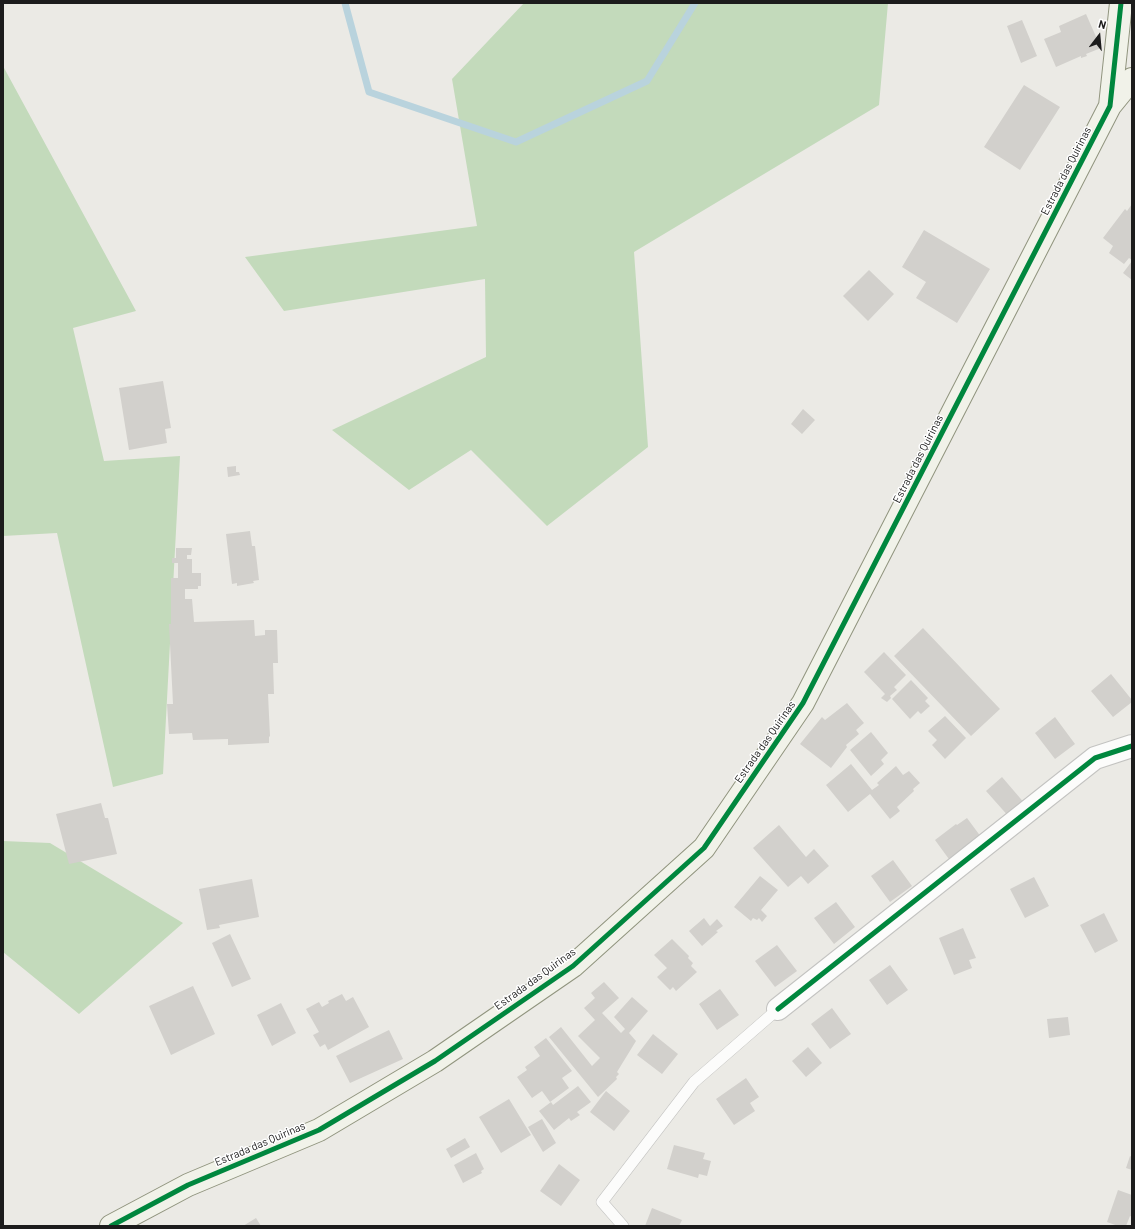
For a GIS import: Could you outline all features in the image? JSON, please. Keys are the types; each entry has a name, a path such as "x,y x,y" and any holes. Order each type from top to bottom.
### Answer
{"street":[{"name":"Estrada das Quirinas","path":"1110,106 1121,3"},
{"name":"Estrada das Quirinas","path":"111,1226 188,1185 319,1130 435,1061 573,966 704,848 803,704 1110,106 1132,79"},
{"path":"778,1009 1095,758 1132,746"}],"lane":[{"path":"623,1226 602,1202 694,1082 778,1009"}],"green space":[{"path":"524,3 888,3 879,105 634,252 648,447 547,526 471,450 409,490 332,430 486,357 485,279 284,311 245,257 477,226 452,79"},
{"path":"3,66 136,311 73,328 104,461 180,456 163,774 113,787 57,533 3,536"},
{"path":"3,841 50,843 183,923 79,1014 3,952"}],"building":[{"path":"1086,14 1101,48 1086,54 1087,56 1081,58 1081,56 1056,67 1044,39 1061,32 1059,26"},
{"path":"1022,20 1037,56 1021,63 1007,26"},
{"path":"1024,85 1060,107 1020,170 984,147"},
{"path":"1132,204 1132,260 1129,258 1124,264 1109,253 1113,246 1103,238 1125,209 1127,211"},
{"path":"924,230 990,269 957,323 916,298 926,282 902,267"},
{"path":"1132,261 1132,280 1123,273"},
{"path":"869,270 894,294 868,321 843,296"},
{"path":"163,381 171,428 165,429 167,443 129,450 119,388"},
{"path":"803,409 815,420 802,434 791,424"},
{"path":"236,466 236,472 239,472 240,475 228,477 227,467"},
{"path":"250,531 252,546 255,546 259,580 253,581 254,583 237,586 237,583 232,584 226,534"},
{"path":"176,548 192,548 191,555 187,555 187,559 192,559 192,573 201,573 201,586 198,586 198,589 185,589 185,599 192,599 194,622 254,620 255,636 265,635 265,630 277,630 278,663 273,663 274,694 268,694 269,743 228,745 228,739 193,740 192,733 169,734 167,704 173,704 169,624 171,624 171,578 178,578 178,563 172,563 172,558 176,558"},
{"path":"923,628 1000,709 971,736 894,656"},
{"path":"884,652 906,675 894,687 897,690 890,696 891,698 887,702 881,698 885,694 864,672"},
{"path":"1111,674 1132,700 1132,702 1113,717 1091,691"},
{"path":"911,680 928,698 925,701 930,706 921,714 918,711 910,719 892,699"},
{"path":"847,703 864,723 856,730 859,734 846,745 847,747 831,768 800,744 822,717 825,720"},
{"path":"945,716 966,738 945,759 932,745 937,740 928,731"},
{"path":"1055,717 1075,744 1055,759 1035,733"},
{"path":"871,732 888,753 881,760 884,764 871,776 850,750"},
{"path":"851,764 872,790 879,785 877,783 896,766 903,775 909,771 920,783 913,789 914,791 897,807 900,811 890,819 870,794 848,812 826,785"},
{"path":"1002,777 1026,805 1010,818 986,791"},
{"path":"101,803 105,818 108,818 117,854 69,864 56,814"},
{"path":"967,818 984,841 954,866 935,840 956,824 957,825"},
{"path":"779,825 806,857 814,849 829,866 808,884 801,876 788,887 753,848"},
{"path":"893,860 912,886 890,902 871,876"},
{"path":"760,876 778,890 761,910 767,916 762,922 759,918 757,920 753,918 751,921 734,907"},
{"path":"1034,877 1049,906 1025,918 1010,889"},
{"path":"252,879 259,917 219,925 220,928 207,930 199,889"},
{"path":"836,902 855,927 834,944 814,918"},
{"path":"1104,913 1118,941 1095,953 1080,925"},
{"path":"704,918 710,926 717,919 723,926 716,931 718,932 702,946 689,931"},
{"path":"963,928 976,958 969,960 972,968 954,975 939,938"},
{"path":"230,934 251,979 232,987 212,943"},
{"path":"672,939 689,956 688,958 693,963 691,966 697,972 676,991 673,987 670,990 657,977 667,968 654,955"},
{"path":"777,945 797,971 775,987 755,961"},
{"path":"890,965 908,990 887,1005 869,980"},
{"path":"604,982 619,998 602,1013 621,1033 625,1029 614,1017 632,997 648,1011 629,1033 636,1041 617,1072 619,1074 616,1077 617,1079 598,1097 549,1037 561,1027 592,1066 600,1058 578,1036 595,1020 584,1008 595,998 591,993"},
{"path":"193,986 215,1034 171,1055 149,1006"},
{"path":"720,989 739,1015 717,1030 699,1004"},
{"path":"342,994 346,1001 353,997 369,1027 328,1050 325,1044 320,1047 313,1035 319,1032 306,1009 319,1002 322,1007 329,1003 328,1001"},
{"path":"281,1003 296,1033 272,1046 257,1015"},
{"path":"832,1008 851,1034 830,1049 811,1024"},
{"path":"1068,1017 1070,1035 1049,1038 1047,1019"},
{"path":"389,1030 403,1059 350,1083 336,1056"},
{"path":"653,1034 678,1054 662,1074 637,1055"},
{"path":"546,1038 572,1071 562,1078 569,1088 550,1102 542,1091 532,1098 517,1077 527,1070 525,1067 540,1056 534,1047"},
{"path":"808,1047 822,1063 806,1077 792,1061"},
{"path":"746,1078 759,1097 750,1103 755,1111 734,1125 716,1099"},
{"path":"578,1086 591,1102 577,1112 580,1115 571,1121 569,1118 554,1130 539,1111 551,1102 553,1105"},
{"path":"606,1091 630,1111 614,1131 590,1112"},
{"path":"509,1099 531,1135 501,1153 479,1117"},
{"path":"542,1119 556,1143 543,1152 528,1127"},
{"path":"465,1138 470,1147 451,1158 446,1149"},
{"path":"674,1145 705,1153 703,1159 711,1161 707,1176 699,1174 698,1178 667,1169"},
{"path":"476,1153 484,1169 481,1171 482,1173 463,1183 454,1165"},
{"path":"1130,1156 1132,1157 1132,1170 1126,1168"},
{"path":"559,1164 580,1180 561,1206 540,1191"},
{"path":"1118,1190 1132,1195 1132,1217 1130,1216 1126,1226 1118,1226 1107,1222"},
{"path":"652,1208 682,1220 679,1226 645,1226"},
{"path":"256,1218 261,1226 243,1226"}],"waterway":[{"path":"345,3 369,92 516,142 647,81 695,3"}],"cycle path":[{"path":"111,1226 188,1185 319,1130 435,1061 573,966 704,848 803,703 1110,106 1121,3"},
{"path":"778,1009 1095,758 1132,746"}]}
